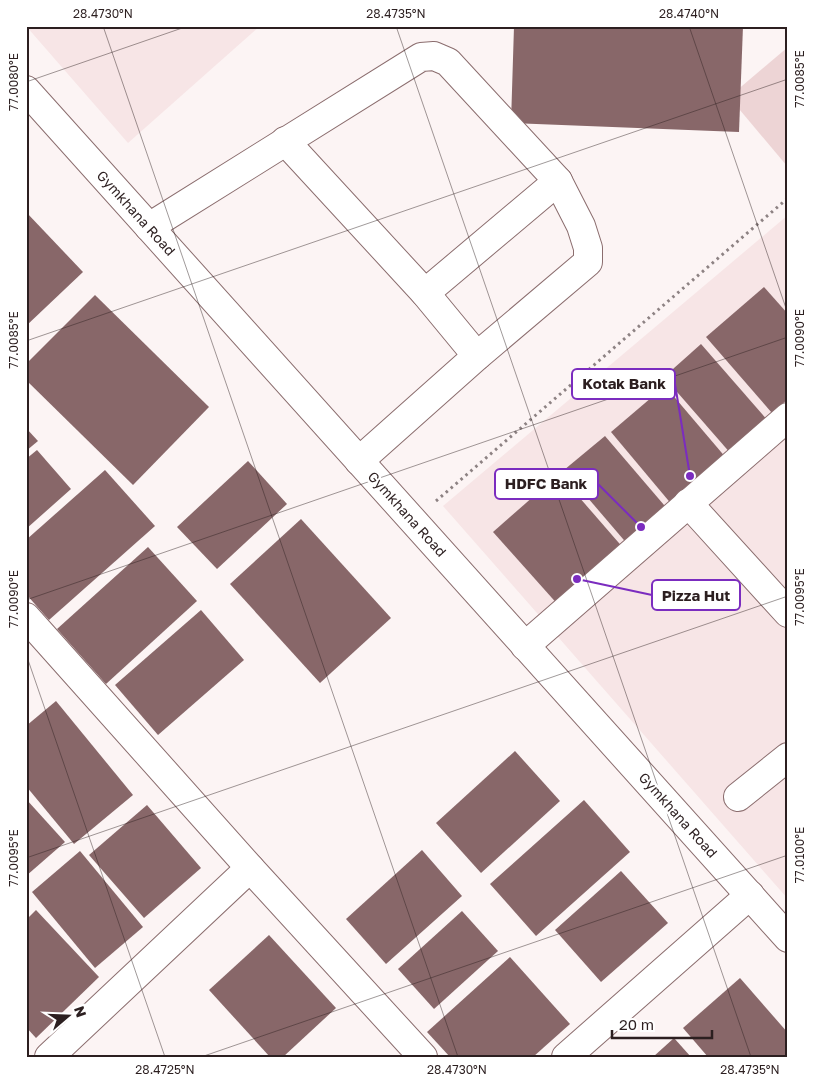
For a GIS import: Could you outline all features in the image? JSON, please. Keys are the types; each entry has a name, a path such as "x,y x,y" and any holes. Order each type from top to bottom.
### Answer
{"street":[{"path":"149,227 421,57 434,56 448,62 558,181 581,226 588,248 588,262 477,356 359,461"},
{"name":"Gymkhana Road","path":"26,90 788,938"},
{"path":"285,142 425,293 477,356"},
{"path":"425,293 558,181"},
{"path":"525,646 788,417"},
{"path":"688,503 788,613"},
{"path":"30,628 424,1057"},
{"path":"738,798 788,757"},
{"path":"49,1057 250,868"},
{"path":"566,1057 750,895"}],"path":[{"path":"413,521 788,198"}],"shaded area":[{"path":"26,26 260,26 128,143"},
{"path":"788,47 788,166 787,166 729,97"},
{"path":"788,215 788,899 443,506"}],"building":[{"path":"514,26 743,26 739,132 511,123"},
{"path":"26,212 83,272 26,326"},
{"path":"764,287 788,314 788,399 772,413 706,337"},
{"path":"95,295 209,407 133,485 26,380 26,364"},
{"path":"701,344 769,422 732,455 664,377"},
{"path":"665,386 727,459 673,506 611,432"},
{"path":"26,428 38,441 26,451"},
{"path":"605,436 670,512 629,546 564,470"},
{"path":"37,450 71,489 26,529 26,459"},
{"path":"248,461 287,504 217,569 177,527"},
{"path":"105,470 155,526 49,620 26,594 26,540"},
{"path":"559,474 625,550 560,607 493,532"},
{"path":"301,519 391,618 320,683 230,584"},
{"path":"148,547 197,601 106,684 57,629"},
{"path":"201,610 244,660 158,735 115,685"},
{"path":"56,701 133,795 74,844 26,786 26,726"},
{"path":"515,751 560,801 481,873 436,823"},
{"path":"26,799 65,842 26,876"},
{"path":"584,800 630,852 536,936 490,884"},
{"path":"147,805 201,868 144,918 89,855"},
{"path":"422,850 462,896 386,964 346,919"},
{"path":"80,851 143,927 95,968 32,892"},
{"path":"621,871 668,923 601,982 555,930"},
{"path":"36,910 99,977 36,1038 26,1027 26,920"},
{"path":"462,911 498,951 434,1009 398,969"},
{"path":"269,935 336,1008 283,1057 270,1057 209,990"},
{"path":"510,957 570,1024 533,1057 450,1057 427,1032"},
{"path":"740,978 788,1033 788,1057 708,1057 683,1028"},
{"path":"674,1038 691,1057 653,1057"}],"place":[{"name":"Kotak Bank","path":"690,476"},
{"name":"HDFC Bank","path":"641,527"},
{"name":"Pizza Hut","path":"577,579"}]}
